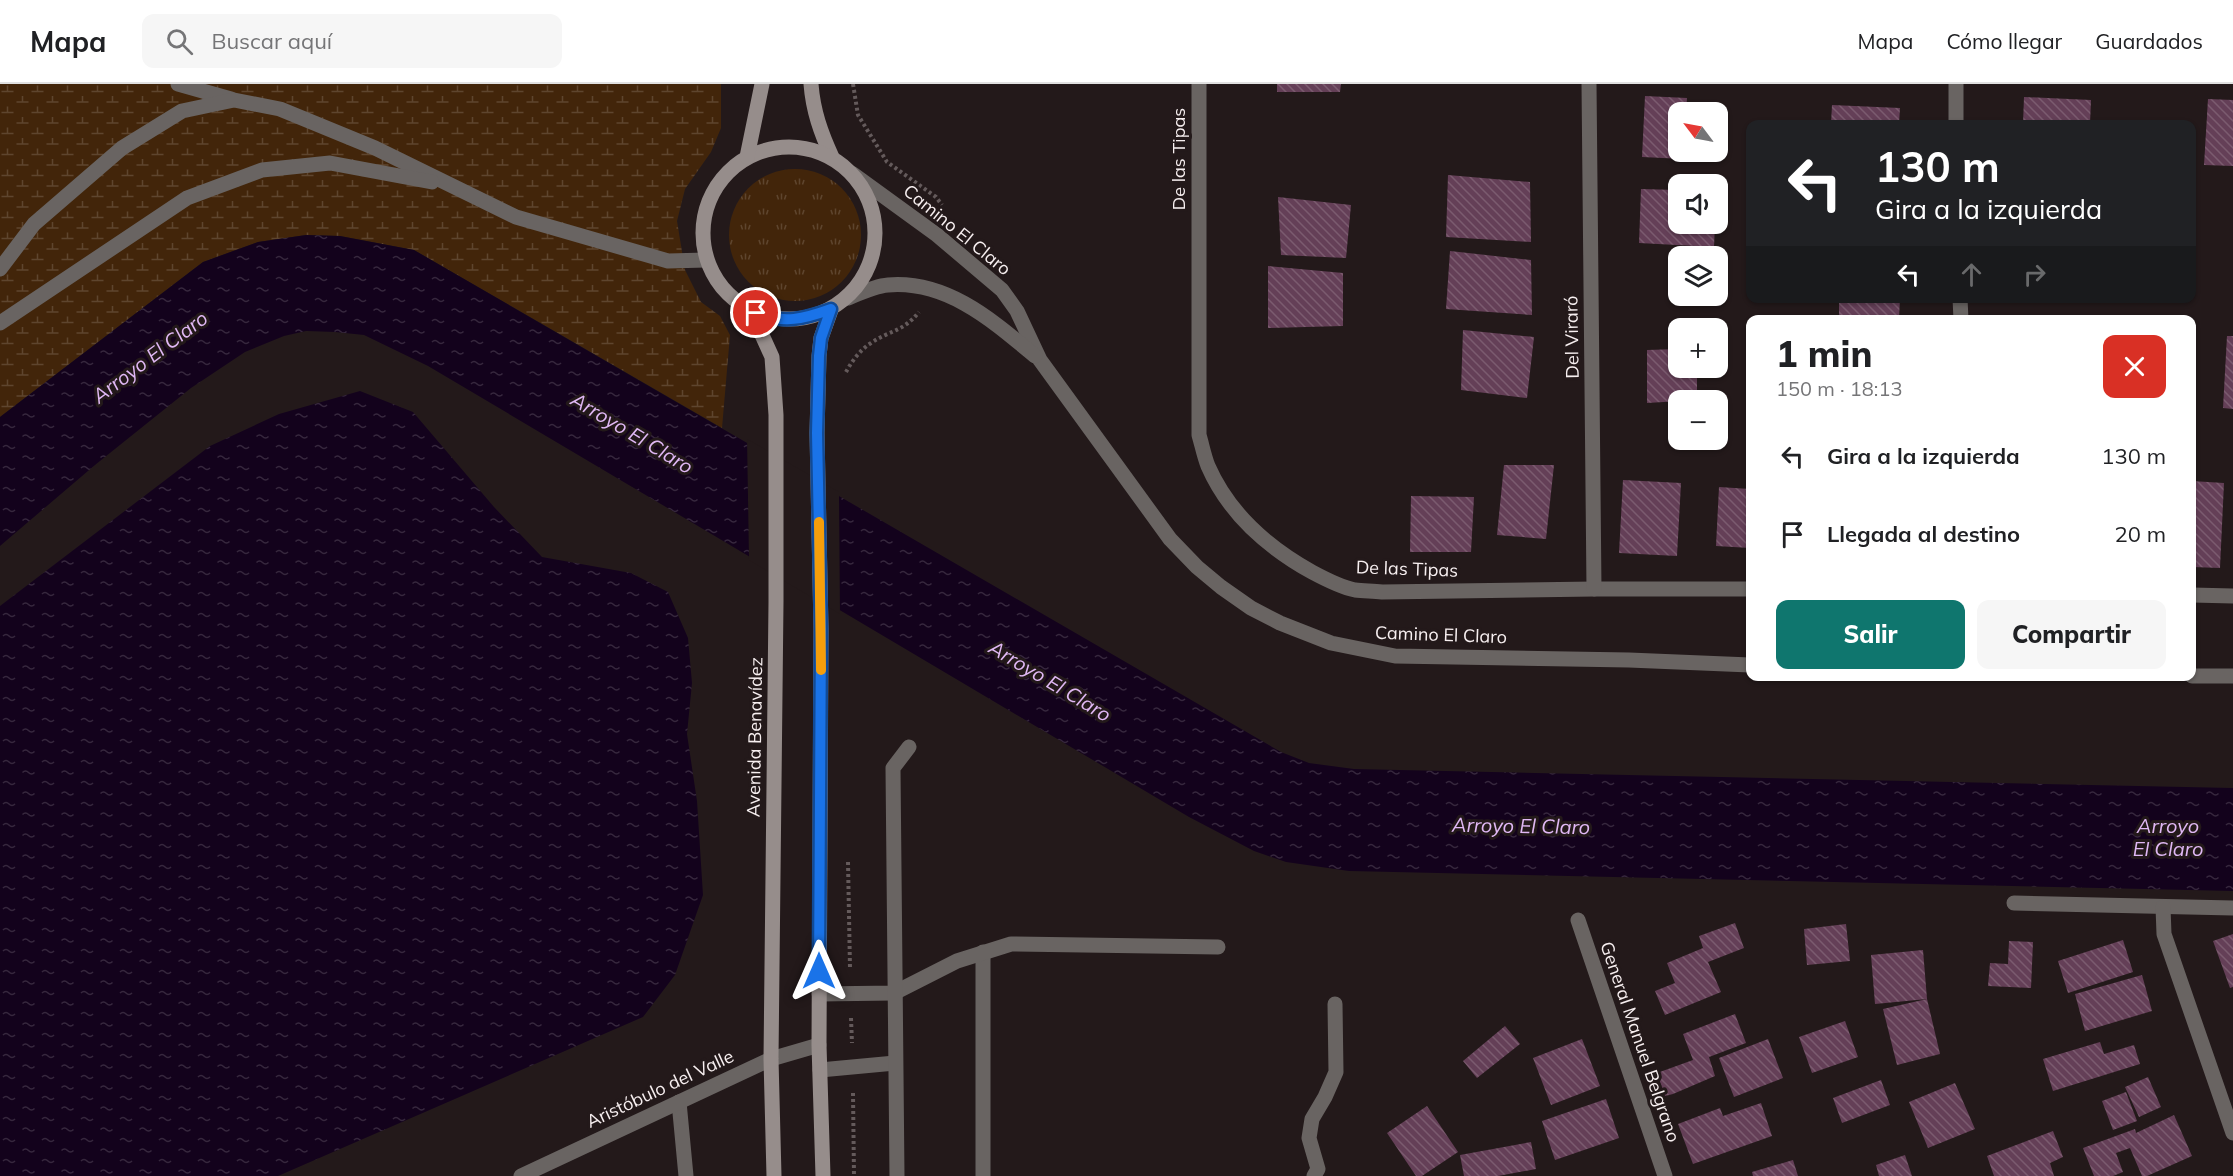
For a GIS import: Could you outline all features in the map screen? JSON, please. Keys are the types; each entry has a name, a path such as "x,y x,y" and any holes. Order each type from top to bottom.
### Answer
{"main road":[{"path":"747,157 762,84"},
{"path":"811,84 819,127 832,157"},
{"path":"804,147 832,157 853,174 868,196 876,223 875,250 865,276 848,298 831,309 802,320 771,319 742,307 720,287 706,260 703,231 709,202 724,176 747,157 775,148 804,147"},
{"name":"Avenida Benavídez","path":"742,307 762,335 772,357 776,415 771,1059 774,1176"},
{"path":"823,1176 819,1045 821,629 817,433 821,338 831,309"}],"street":[{"path":"178,84 280,109 375,148 516,217 668,261 706,260"},
{"name":"De las Tipas","path":"1199,84 1199,435 1208,465 1241,518 1265,542 1328,580 1353,589 1382,592 1746,589"},
{"name":"Del Viraró","path":"1589,84 1594,589"},
{"path":"1956,84 1956,120"},
{"path":"0,269 34,224 122,148 182,111 234,99"},
{"path":"0,323 187,198 262,170 330,163 451,185"},
{"name":"Camino El Claro","path":"853,174 937,235 1002,290 1017,311 1040,360 1170,539 1197,567 1251,608 1331,644 1358,651 1395,656 1746,665"},
{"name":"Camino El Claro","path":"848,298 885,285 908,285 940,292 970,306 998,325 1040,360"},
{"path":"2196,595 2233,596"},
{"path":"2196,676 2233,676"},
{"path":"897,1176 893,768 909,747"},
{"path":"2014,903 2233,908"},
{"path":"2163,907 2164,934 2233,1133"},
{"name":"General Manuel Belgrano","path":"1578,920 1665,1176"},
{"path":"819,994 894,993 957,961 1011,944 1218,947"},
{"path":"983,952 983,1176"},
{"path":"1314,1176 1318,1169 1309,1138 1312,1119 1326,1097 1336,1072 1335,1004"},
{"name":"Aristóbulo del Valle","path":"521,1176 771,1059 819,1045"},
{"path":"820,1070 895,1063"},
{"path":"679,1102 686,1176"}],"path":[{"path":"853,84 858,115 886,162 936,197 948,212"},
{"path":"844,381 846,371 856,356 870,343 909,324 922,309"},
{"path":"848,851 854,1176"}],"green space":[{"path":"0,84 721,84 721,128 711,152 685,189 677,221 685,270 701,302 720,316 730,335 722,428 414,250 340,236 306,235 258,242 203,262 0,417"},
{"path":"795,169 820,174 842,188 856,210 861,235 856,260 842,282 820,296 795,301 770,296 748,282 734,260 729,235 734,210 748,188 770,174"}],"water":[{"name":"Arroyo El Claro","path":"306,235 340,236 414,250 1281,752 1309,763 1354,769 2233,788 2233,891 1349,871 1286,862 1254,851 1189,817 428,366 364,335 306,331 284,336 245,352 191,388 95,465 0,546 0,417 203,262 258,242"},
{"path":"360,391 413,412 494,507 542,557 631,573 668,592 688,638 692,683 687,734 697,801 703,895 675,975 643,1017 278,1176 0,1176 0,606 210,446 279,414"}],"pier":[{"path":"747,439 839,492 840,614 749,560"}],"building":[{"path":"1277,84 1341,84 1340,92 1277,92"},
{"path":"1645,96 1687,98 1687,102 1668,102 1668,158 1642,157"},
{"path":"2024,97 2091,100 2090,120 2023,120"},
{"path":"2208,99 2233,100 2233,166 2204,165"},
{"path":"1832,105 1900,108 1899,120 1831,120"},
{"path":"1448,175 1530,182 1531,242 1446,237"},
{"path":"1641,189 1668,190 1668,234 1715,234 1714,246 1639,243"},
{"path":"1278,197 1351,205 1346,258 1281,255"},
{"path":"1450,251 1531,260 1532,315 1446,309"},
{"path":"1268,266 1343,273 1343,326 1268,328"},
{"path":"1839,303 1900,303 1899,315 1839,315"},
{"path":"1463,330 1534,337 1527,398 1461,390"},
{"path":"2227,336 2233,336 2233,409 2223,408"},
{"path":"1668,349 1668,378 1697,378 1697,390 1668,390 1668,402 1647,403 1647,350"},
{"path":"1504,465 1554,465 1546,539 1497,535"},
{"path":"1623,480 1681,483 1677,556 1619,553"},
{"path":"2196,481 2224,483 2220,568 2196,567"},
{"path":"1719,487 1746,489 1746,548 1716,546"},
{"path":"1411,496 1474,497 1471,552 1410,552"},
{"path":"1735,923 1744,948 1708,962 1721,992 1665,1015 1655,991 1675,983 1667,963 1703,948 1699,936"},
{"path":"1846,924 1850,961 1807,965 1804,929"},
{"path":"2233,934 2233,987 2230,988 2213,941"},
{"path":"2123,940 2133,972 2068,993 2058,961"},
{"path":"2009,941 2033,942 2031,988 1988,986 1990,963 2008,964"},
{"path":"1923,950 1927,999 1875,1004 1871,955"},
{"path":"2142,975 2152,1011 2085,1031 2075,994"},
{"path":"1927,999 1940,1054 1897,1065 1883,1009"},
{"path":"1735,1014 1746,1043 1709,1057 1715,1076 1665,1096 1657,1073 1693,1060 1683,1034"},
{"path":"1845,1021 1858,1057 1812,1073 1799,1037"},
{"path":"1505,1026 1520,1044 1477,1078 1463,1061"},
{"path":"1582,1039 1600,1086 1551,1105 1533,1058"},
{"path":"1768,1039 1783,1078 1734,1097 1719,1058"},
{"path":"2100,1042 2104,1054 2134,1045 2140,1064 2053,1091 2043,1059"},
{"path":"2148,1077 2161,1107 2139,1117 2125,1087"},
{"path":"1881,1080 1890,1105 1842,1123 1833,1098"},
{"path":"1955,1083 1975,1129 1928,1148 1909,1102"},
{"path":"2126,1092 2137,1121 2113,1130 2102,1101"},
{"path":"1606,1099 1619,1138 1555,1160 1542,1121"},
{"path":"1761,1103 1772,1136 1693,1164 1678,1124 1720,1108 1723,1116"},
{"path":"1427,1106 1458,1152 1422,1176 1416,1176 1387,1133"},
{"path":"2174,1115 2192,1156 2147,1176 2142,1176 2130,1148 2116,1153 2123,1172 2113,1176 2094,1176 2083,1148 2135,1129 2136,1133"},
{"path":"2053,1131 2063,1157 2050,1163 2054,1176 1994,1176 1987,1156"},
{"path":"1531,1142 1536,1169 1498,1176 1464,1176 1460,1155"},
{"path":"1905,1155 1912,1176 1879,1176 1876,1165"},
{"path":"1793,1160 1798,1176 1753,1176 1752,1172"}],"slow traffic":[{"path":"819,522 821,670"}],"route":[{"path":"756,313 771,319 802,320 831,309 821,338 817,433 821,629 819,971"}]}
